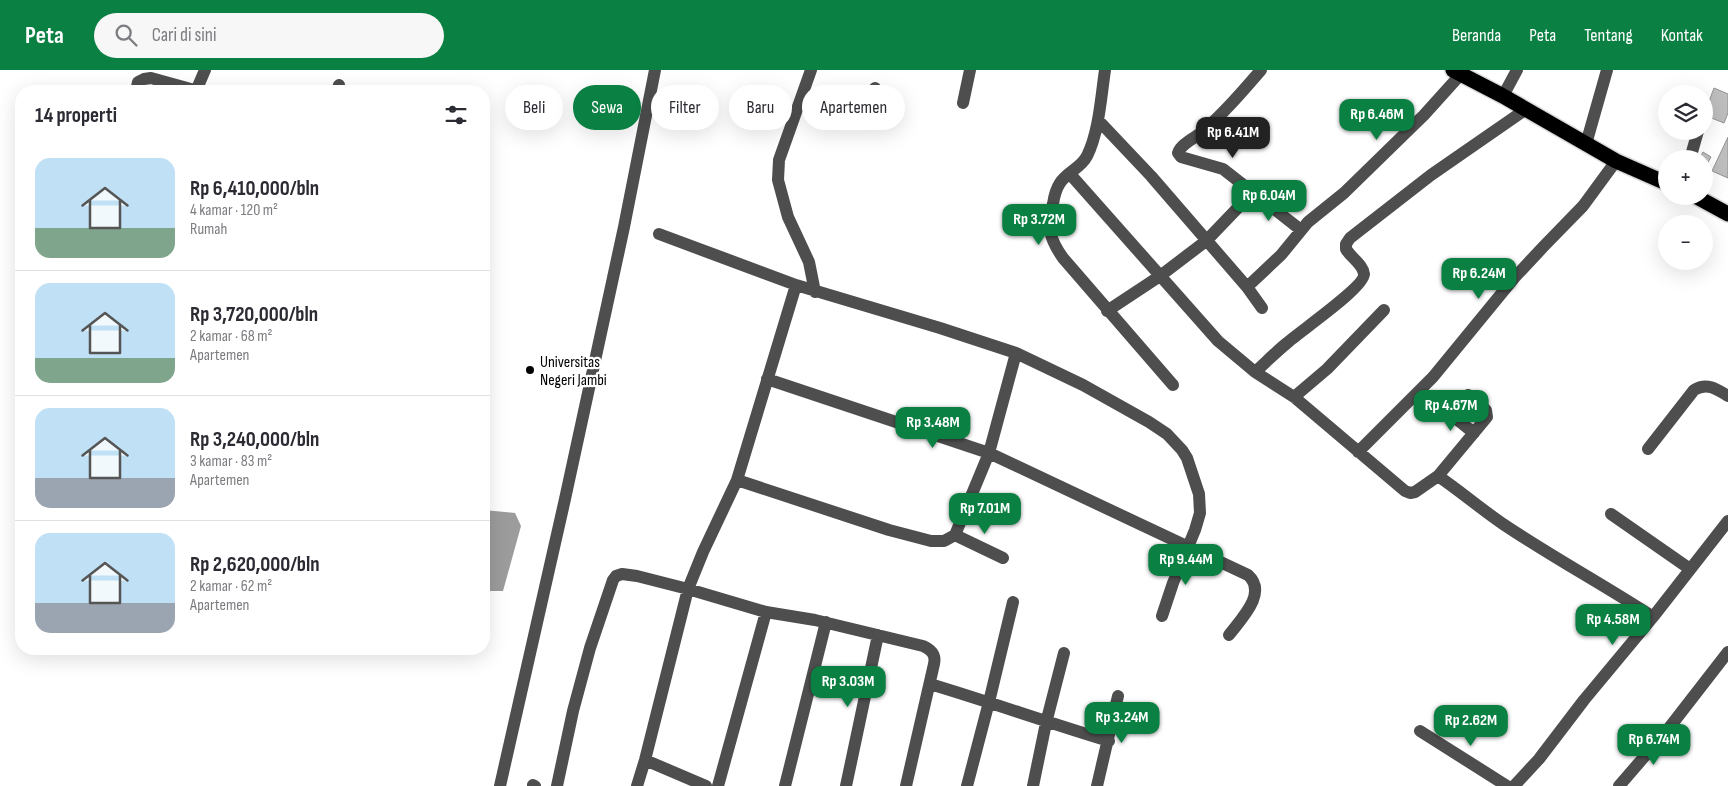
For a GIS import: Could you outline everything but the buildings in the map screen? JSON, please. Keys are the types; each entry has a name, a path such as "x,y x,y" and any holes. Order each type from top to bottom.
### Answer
{"highway":[{"path":"1457,72 1503,96 1616,161 1658,179"},
{"path":"1712,205 1728,214"}],"street":[{"path":"198,85 204,70"},
{"path":"500,786 570,479 655,70"},
{"path":"812,70 779,160 778,174 788,217 809,262 815,292"},
{"path":"963,103 970,70"},
{"path":"1105,70 1096,134 1086,157 1078,167 1060,182 1049,220 1052,240 1063,258 1107,311 1173,385"},
{"path":"1261,70 1224,112 1177,152 1181,157 1223,169 1301,230"},
{"path":"1503,96 1517,70"},
{"path":"1586,144 1607,70"},
{"path":"1247,287 1281,255 1308,222 1344,193 1424,115 1457,72"},
{"path":"137,85 138,82 151,78 175,85"},
{"path":"1255,372 1286,343 1361,283 1364,272 1346,249 1346,244 1350,238 1431,175 1525,110"},
{"path":"1098,120 1151,176 1247,287 1262,308"},
{"path":"1358,452 1433,377 1515,277 1583,206 1616,161"},
{"path":"1070,174 1218,340 1255,372 1294,397 1408,492 1415,492 1438,476 1487,416 1487,412 1468,395"},
{"path":"1107,311 1160,276 1206,241 1253,192"},
{"path":"659,234 815,292 940,328 1016,353 1083,385 1167,434 1182,450 1193,476 1200,505 1198,519 1162,616"},
{"path":"637,786 688,589 737,480 796,285"},
{"path":"1294,397 1334,362 1384,310"},
{"path":"737,480 890,530 931,541 944,541 955,535 989,454 1016,353"},
{"path":"767,379 989,454 1242,572 1254,583 1256,588 1255,597 1229,635"},
{"path":"1648,449 1694,390 1700,386 1711,386 1728,396"},
{"path":"1444,409 1474,433"},
{"path":"1438,476 1502,523 1654,617"},
{"path":"1611,514 1690,569"},
{"path":"1514,786 1539,759 1584,700 1654,617 1728,521"},
{"path":"955,535 1003,558"},
{"path":"558,786 573,711 590,648 614,578 622,574 688,589 766,612 826,622 923,646 931,650 935,661 906,786"},
{"path":"967,786 1013,602"},
{"path":"718,786 766,612"},
{"path":"784,786 826,622"},
{"path":"846,786 878,635"},
{"path":"1619,786 1669,728 1728,652"},
{"path":"1033,786 1046,723 1064,653"},
{"path":"930,684 989,702 1046,723 1108,741"},
{"path":"1097,786 1118,696"},
{"path":"1420,731 1507,786"},
{"path":"645,760 706,786"}],"shaded area":[{"path":"490,511 515,513 521,526 503,591 490,591"}],"place":[{"name":"Universitas Negeri Jambi","path":"530,370"}]}
